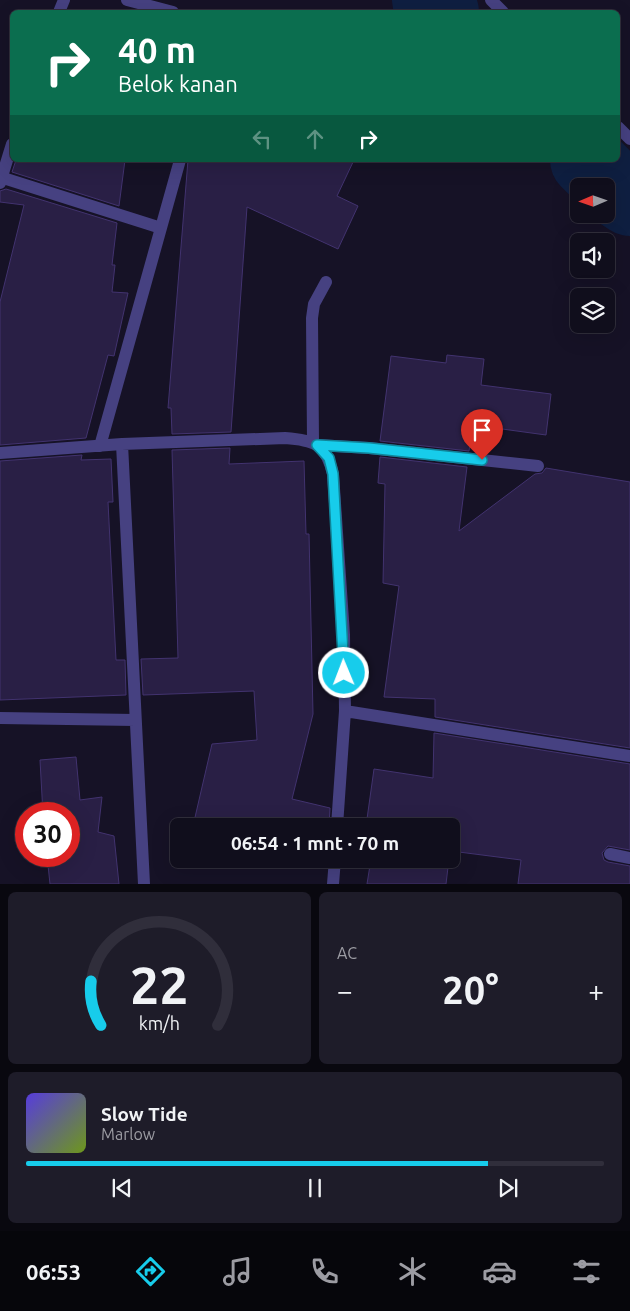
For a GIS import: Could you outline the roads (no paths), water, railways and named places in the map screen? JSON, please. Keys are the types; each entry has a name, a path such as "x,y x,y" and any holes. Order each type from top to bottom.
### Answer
{"street":[{"path":"127,0 165,10"},
{"path":"491,0 501,10"},
{"path":"620,129 630,139"},
{"path":"10,150 0,179 161,228"},
{"path":"100,446 179,162"},
{"path":"326,282 314,304 312,318 315,444 329,458 333,474 343,626 345,711 338,818"},
{"path":"0,453 122,444 286,438 315,444 538,466"},
{"path":"122,444 144,884"},
{"path":"345,711 630,756"},
{"path":"0,718 135,720"},
{"path":"610,854 630,858"},
{"path":"333,884 334,868"}],"waterway":[{"path":"429,0 440,10"},
{"path":"589,162 618,191 630,199"}]}
